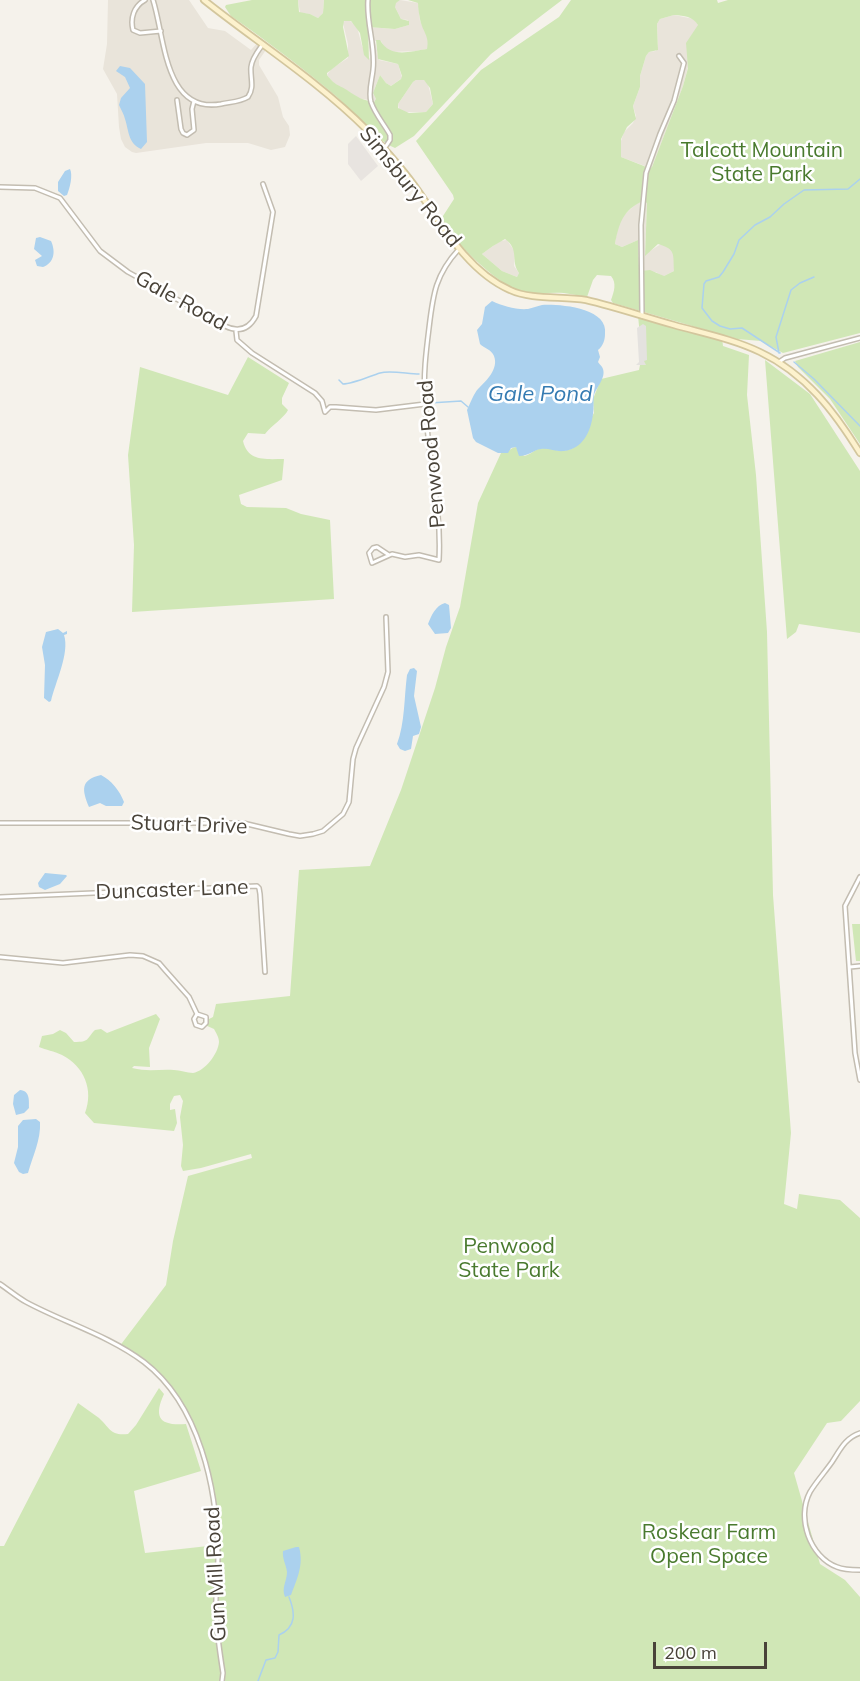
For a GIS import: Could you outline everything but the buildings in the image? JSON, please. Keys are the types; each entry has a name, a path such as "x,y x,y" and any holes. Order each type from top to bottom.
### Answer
{"main road":[{"name":"Simsbury Road","path":"204,0 290,63 335,101 384,148 412,183 445,233 459,249 495,281 513,292 532,296 578,299 742,344 779,362 806,382 823,399 860,453"}],"street":[{"path":"145,0 135,11 132,22 133,30 140,33 161,31"},
{"path":"153,0 171,74 179,88 194,101 212,105 247,98 252,89 253,60 263,44"},
{"path":"368,0 374,60 370,99 390,135 390,140 384,148"},
{"path":"642,316 641,225 646,173 677,92 684,63 679,56"},
{"path":"177,100 181,132 187,135 194,130 192,109 194,101"},
{"name":"Gale Road","path":"0,187 35,188 60,198 100,251 125,270 236,330 250,326 256,315 273,212 263,184"},
{"name":"Penwood Road","path":"389,555 405,557 419,555 439,560 438,518 425,404 425,364 434,289 445,267 459,249"},
{"path":"236,330 237,340 252,353 315,393 322,401 325,412 330,407 376,410 425,404"},
{"path":"779,362 785,358 860,338"},
{"path":"377,547 389,555 372,563 369,553 377,547"},
{"name":"Stuart Drive","path":"0,823 243,823 300,836 323,831 343,814 349,802 356,748 384,687 389,659 386,617"},
{"path":"860,877 845,906 854,1046 860,1080"},
{"name":"Duncaster Lane","path":"0,897 257,886 260,888 265,972"},
{"path":"0,957 63,963 130,955 143,956 159,963 189,997 197,1014 196,1025 202,1026 206,1023 206,1017 197,1014"},
{"path":"850,967 860,966"},
{"name":"Gun Mill Road","path":"0,1284 27,1302 77,1325 143,1362 168,1387 187,1416 204,1454 213,1505 218,1556 216,1615 222,1681"},
{"path":"860,1433 845,1442 810,1493 806,1505 805,1522 812,1546 819,1555 838,1567 860,1570"}],"shaded area":[{"path":"108,0 189,0 208,28 225,31 251,50 259,41 268,47 259,60 259,65 278,97 283,117 289,126 290,135 285,147 271,150 248,143 206,143 136,153 125,147 119,127 117,94 103,69 107,44"},
{"path":"298,0 324,0 323,13 318,18 300,13"},
{"path":"400,0 418,3 420,21 428,37 428,47 416,51 392,52 385,48 381,41 375,41 379,60 398,64 402,78 391,86 380,75 373,93 375,101 356,98 348,91 336,86 327,75 331,69 348,58 348,44 343,23 346,19 357,27 362,46 370,59 368,27 395,29 409,25 408,20 401,19 395,7 395,3"},
{"path":"674,15 694,19 701,29 693,48 683,86 650,168 621,157 620,144 624,132 636,116 633,106 640,87 640,76 646,56 649,52 656,51 658,45 657,24 660,19"},
{"path":"416,80 424,80 428,84 433,104 426,112 404,112 399,109 398,104"},
{"path":"356,136 378,166 361,181 348,164 348,144"},
{"path":"647,202 645,254 661,244 669,247 674,254 674,271 664,276 656,272 641,271 638,240 622,247 615,244 618,224 622,217 636,204"},
{"path":"507,240 515,252 514,266 519,273 517,277 502,271 482,254 500,241"},
{"path":"643,324 646,326 647,360 644,361 646,365 636,365 639,362 637,328"}],"green space":[{"path":"252,0 298,0 299,12 318,18 323,13 324,0 400,0 395,7 401,19 409,21 409,25 395,29 368,27 369,60 364,55 360,33 351,21 344,21 343,27 349,56 327,73 337,84 360,98 374,102 376,99 373,93 380,75 391,86 402,76 398,64 378,59 376,40 380,40 384,46 394,52 427,49 427,37 421,23 418,3 408,0 562,0 491,54 414,136 395,148 372,132 337,97 311,76 231,16 226,5","holes":["424,80 430,88 433,104 426,112 409,113 398,108 398,104 413,82"]},
{"name":"Talcott Mountain State Park","path":"571,0 717,0 718,3 728,0 860,0 860,333 783,353 761,341 737,339 613,303 611,300 614,285 611,276 597,275 587,297 564,293 518,291 499,280 464,249 441,219 454,199 453,195 416,141 481,70 559,17","holes":["674,15 691,18 698,25 686,43 688,68 683,86 652,167 649,168 621,157 621,139 627,127 636,119 633,106 640,87 640,76 646,56 649,52 658,50 657,24 660,19","643,201 647,203 645,256 658,244 671,250 674,271 664,276 650,270 641,271 638,240 622,247 615,244 623,218","505,239 510,243 519,273 517,277 502,271 482,254"]},
{"name":"Penwood State Park","path":"638,316 722,338 723,346 749,355 747,395 756,475 767,632 773,895 791,1133 784,1204 797,1209 799,1194 840,1200 860,1218 860,1401 841,1421 827,1423 794,1473 820,1564 845,1580 860,1597 860,1681 0,1681 0,1546 4,1546 78,1403 117,1434 128,1434 159,1388 164,1394 159,1409 161,1419 170,1424 186,1424 201,1471 134,1491 145,1553 217,1545 207,1469 190,1421 178,1399 162,1379 143,1361 119,1347 166,1285 173,1241 188,1176 252,1158 251,1154 183,1171 180,1117 183,1101 180,1095 174,1096 170,1104 170,1110 175,1109 177,1123 174,1131 94,1123 85,1113 88,1096 81,1072 76,1065 62,1055 39,1047 42,1036 60,1030 74,1042 83,1041 95,1030 101,1029 107,1033 156,1014 160,1019 149,1048 150,1067 134,1066 132,1068 193,1073 206,1065 218,1047 219,1042 214,1029 205,1025 207,1020 213,1017 216,1004 290,996 299,870 370,866 401,790 435,688 460,607 478,503 501,453 516,447 524,456 542,448 563,451 573,448 594,413 593,399 601,379 639,370 642,355"},
{"path":"860,342 860,444 830,399 798,367 795,361"},
{"path":"248,357 289,383 282,398 282,404 288,410 265,434 248,433 243,441 245,448 253,456 264,459 284,459 282,480 239,495 241,504 247,507 286,508 301,514 330,520 334,599 132,612 134,545 128,455 140,367 228,395"},
{"path":"765,360 810,394 860,471 860,633 799,624 796,632 787,639"},
{"path":"852,924 860,924 860,961 856,961"}],"water":[{"path":"120,66 130,68 145,84 147,142 141,149 131,140 119,105 121,98 130,88 125,77 116,71"},
{"path":"70,169 70,185 67,195 64,196 58,191 58,182 65,171"},
{"path":"36,238 51,241 53,249 52,260 43,267 37,266 35,260 42,256 34,249"},
{"name":"Gale Pond","path":"492,301 519,309 559,305 581,309 599,318 604,325 604,341 598,350 600,357 598,362 604,372 594,395 590,427 581,443 571,450 541,449 519,456 516,447 511,448 508,453 498,453 476,442 473,438 467,410 475,393 495,366 493,354 480,344 477,330 482,324 485,307"},
{"path":"445,603 449,605 451,628 448,633 435,634 428,624 436,608"},
{"path":"58,629 63,633 67,631 67,634 64,635 65,650 61,668 49,702 44,698 45,665 42,647 46,632"},
{"path":"414,668 417,671 414,696 421,727 419,734 413,736 411,749 405,751 397,744 403,719 407,675 410,669"},
{"path":"101,775 118,790 124,802 122,806 106,806 100,803 89,807 84,786 89,780"},
{"path":"45,873 67,876 60,884 45,890 39,887 38,883"},
{"path":"20,1090 27,1094 29,1108 24,1113 16,1115 13,1104 14,1095"},
{"path":"36,1119 40,1122 38,1141 28,1173 23,1174 19,1172 14,1163 18,1147 18,1126 23,1120"},
{"path":"299,1547 301,1560 299,1572 291,1595 285,1597 287,1572 283,1551"}],"waterway":[{"path":"780,353 742,328 730,329 712,321 702,308 704,284 706,281 719,277 723,272 739,240 755,225 770,217 804,190 848,189 860,179"},
{"path":"779,353 776,337 791,290 814,277"},
{"path":"794,362 860,426"},
{"path":"339,380 347,384 384,372 419,374"},
{"path":"430,403 461,401 468,407"},
{"path":"258,1681 266,1660 275,1658 278,1652 279,1635 285,1632 292,1623 293,1614 289,1597"}],"park label":[{"name":"Roskear Farm Open Space","path":"709,1545"}]}
